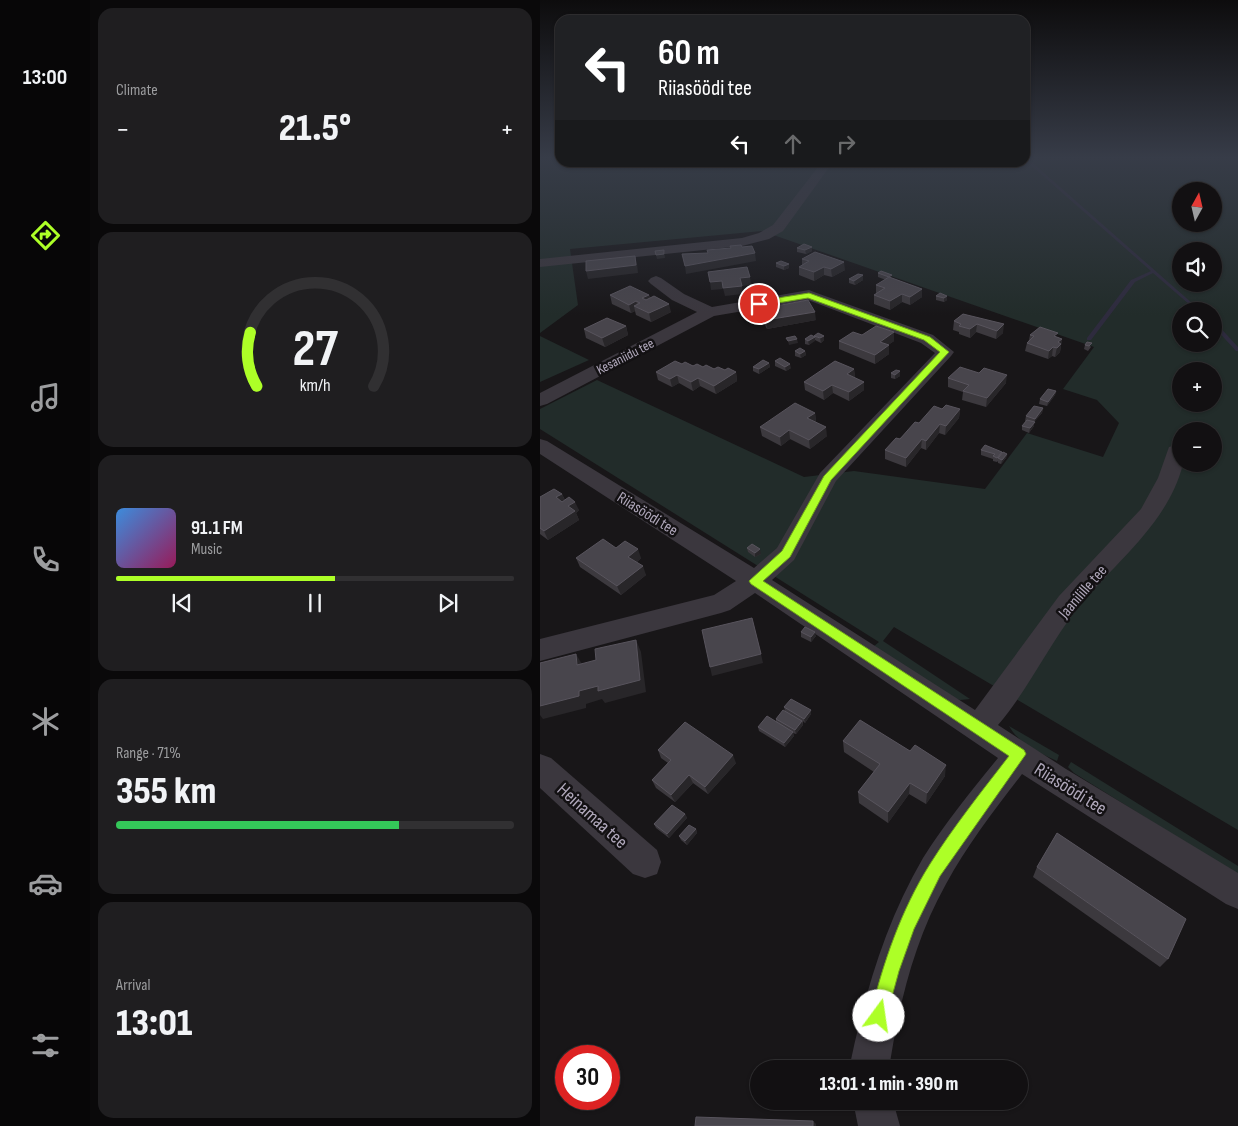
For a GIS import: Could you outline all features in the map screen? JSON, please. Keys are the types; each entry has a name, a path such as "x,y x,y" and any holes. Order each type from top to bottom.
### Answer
{"street":[{"path":"540,263 742,242 763,237 776,231 792,211"},
{"path":"656,281 678,297 710,312"},
{"name":"Kesaniidu tee","path":"540,400 710,312 809,295 927,339 945,352 827,478 786,554 755,581"},
{"name":"Riiasöödi tee","path":"540,445 755,581 1018,754 1238,892"},
{"name":"Jaanilille tee","path":"978,727 994,709 1068,603 1150,514 1169,478 1172,466"},
{"path":"540,650 721,603 755,581"},
{"path":"870,1060 875,1030 890,971 907,925 935,871 1018,754"},
{"name":"Heinamaa tee","path":"540,768 645,862"},
{"path":"875,1110 879,1126"}],"shaded area":[{"path":"540,211 1172,211 1172,232 1222,232 1222,211 1238,211 1238,830 894,627 883,641 970,699 960,700 954,698 873,647 879,642 540,429 540,409 597,380 804,477 854,471 985,489 1027,433 1103,457 1119,423 1097,400 1063,389 1094,347 762,231 570,249 578,305 540,333"},
{"path":"540,336 589,360 540,382"},
{"path":"1009,726 1059,755 1057,761 1024,743"},
{"path":"1071,762 1238,866 1238,875 1074,773 1068,767"}],"building":[{"path":"804,244 812,247 805,250 797,248"},
{"path":"741,245 742,247 752,246 755,253 685,266 682,254 708,253 707,250 731,248 730,246"},
{"path":"664,250 664,254 656,255 655,251"},
{"path":"815,252 844,262 831,269 824,267 814,272 799,267 809,261 802,259"},
{"path":"635,256 636,265 586,271 586,261"},
{"path":"781,261 789,264 784,266 776,263"},
{"path":"747,267 750,277 740,278 742,286 723,288 722,281 710,282 708,272"},
{"path":"881,271 892,275 889,277 878,273"},
{"path":"858,274 863,275 854,281 849,279"},
{"path":"889,277 922,289 910,297 902,294 890,301 874,295 885,288 876,285"},
{"path":"630,286 649,295 642,298 646,300 654,296 669,304 649,313 634,306 640,303 636,301 629,305 610,295"},
{"path":"759,288 761,292 754,293 752,289"},
{"path":"940,293 947,296 944,298 936,296"},
{"path":"808,300 815,312 766,320 760,309"},
{"path":"963,314 1004,324 997,331 977,324 970,329 959,326 961,324 954,321"},
{"path":"607,318 626,326 602,338 584,329"},
{"path":"876,326 894,332 880,342 889,345 875,355 839,341 853,332 862,335"},
{"path":"1040,327 1058,333 1054,336 1062,339 1058,342 1061,344 1057,348 1053,347 1049,351 1027,343 1034,336 1030,335"},
{"path":"818,333 824,336 820,338 814,336"},
{"path":"811,335 815,337 808,341 805,339"},
{"path":"795,336 797,339 788,341 786,338"},
{"path":"1087,342 1092,343 1089,346 1085,345"},
{"path":"800,348 805,351 800,354 795,351"},
{"path":"780,358 790,364 785,367 775,361"},
{"path":"763,360 769,363 759,369 753,367"},
{"path":"675,361 682,364 685,362 693,366 697,364 703,367 706,365 714,369 718,367 725,370 728,368 736,372 714,386 698,378 691,382 677,375 670,379 656,372"},
{"path":"835,361 854,369 847,374 864,382 849,392 832,385 823,391 804,382"},
{"path":"960,367 979,373 984,368 1007,375 987,398 963,391 969,385 948,378"},
{"path":"896,370 900,371 895,375 891,373"},
{"path":"1048,389 1056,391 1048,402 1040,399"},
{"path":"795,403 815,413 807,418 826,427 809,440 789,430 780,437 760,427"},
{"path":"946,405 960,409 946,426 940,424 926,441 922,439 906,458 885,450 896,438 900,439 915,422 919,423 934,406 942,409"},
{"path":"1034,406 1043,408 1035,419 1026,416"},
{"path":"1027,420 1035,422 1030,428 1022,426"},
{"path":"985,445 1002,452 997,458 993,456 995,454 981,450"},
{"path":"1003,452 1007,454 1002,460 998,458"},
{"path":"554,489 562,494 556,497 562,502 569,497 575,502 568,506 575,511 544,531 540,528 540,497"},
{"path":"603,539 616,548 625,541 638,549 628,557 643,566 617,586 576,558"},
{"path":"752,544 760,549 755,553 747,548"},
{"path":"752,618 761,654 710,667 702,630"},
{"path":"805,627 815,632 811,637 801,632"},
{"path":"636,640 640,680 598,691 598,686 579,691 579,696 540,706 540,663 576,654 577,665 596,660 595,649"},
{"path":"791,699 811,710 804,719 784,707"},
{"path":"783,710 802,721 795,730 776,719"},
{"path":"767,716 793,732 784,743 758,727"},
{"path":"860,720 910,751 915,745 946,765 927,793 910,783 888,812 858,792 880,764 843,741"},
{"path":"685,722 733,755 705,787 689,775 671,795 652,780 671,760 658,750"},
{"path":"672,805 685,814 667,834 654,824"},
{"path":"689,825 696,829 685,841 679,836"},
{"path":"1057,833 1186,919 1168,959 1037,867"},
{"path":"696,1117 813,1121 813,1126 695,1126"}],"waterway":[{"path":"1085,211 1189,302"},
{"path":"1089,339 1133,281 1153,271"},
{"path":"1222,333 1238,350"}],"route":[{"path":"759,304 809,295 927,339 945,352 827,478 786,554 755,581 1018,754 935,871 907,925 890,971 879,1016"}]}
